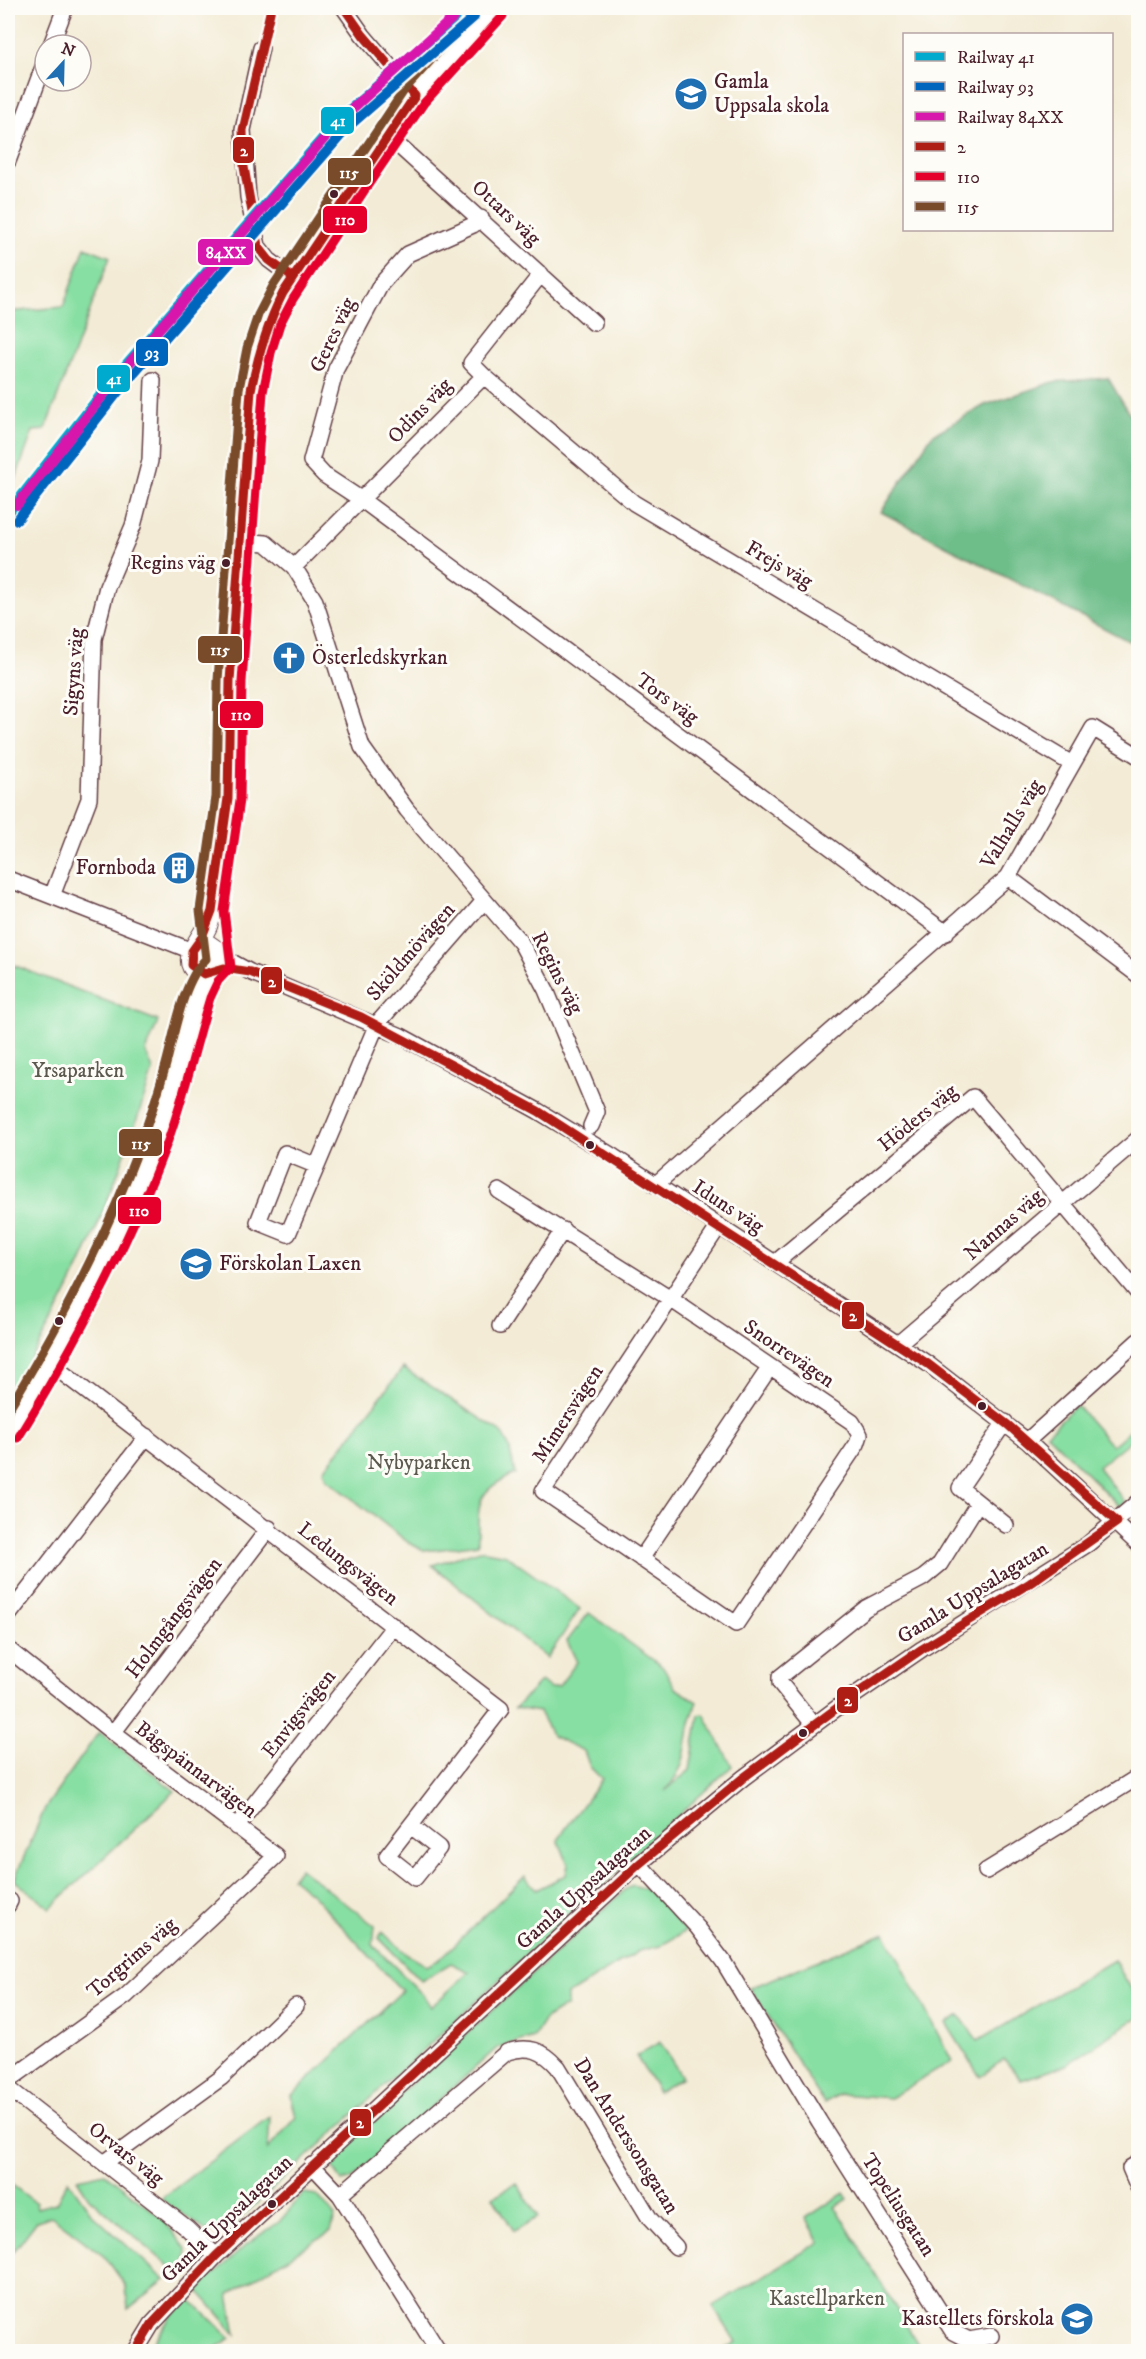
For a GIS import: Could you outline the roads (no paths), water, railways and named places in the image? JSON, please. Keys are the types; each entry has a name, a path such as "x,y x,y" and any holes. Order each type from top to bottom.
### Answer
{"main road":[{"path":"8,1432 51,1364 101,1269 150,1152 206,959 228,798 230,681 251,390 259,350 269,319 293,278 415,96 494,8"}],"street":[{"path":"56,33 65,8"},
{"path":"344,8 363,35 415,96"},
{"path":"261,48 243,130 244,167 258,246 269,260 293,278"},
{"path":"8,161 33,93"},
{"name":"Ottars väg","path":"388,136 594,323"},
{"name":"Geres väg","path":"362,500 324,475 311,461 336,369 381,284 408,254 473,225 481,218"},
{"name":"Odins väg","path":"294,567 484,376 471,363 541,274"},
{"name":"Frejs väg","path":"484,376 634,503 1072,764"},
{"name":"Sigyns väg","path":"52,896 89,799 94,639 107,587 133,526 150,461 153,380"},
{"name":"Tors väg","path":"362,500 946,933"},
{"name":"Regins väg","path":"240,541 266,543 294,567 315,601 362,747 407,810 521,943 546,990 597,1112 591,1126"},
{"name":"Valhalls väg","path":"655,1185 1008,877 1093,728 1138,756"},
{"path":"1008,877 1138,975"},
{"name":"Iduns väg","path":"8,879 206,959 250,972 377,1024 538,1110 898,1343 1005,1422 1117,1522 1138,1544"},
{"name":"Sköldmövägen","path":"317,1166 285,1153 258,1222 288,1234 317,1166 377,1024 484,901"},
{"name":"Höders väg","path":"775,1263 973,1097 1138,1293"},
{"name":"Nannas väg","path":"898,1343 1138,1139"},
{"name":"Snorrevägen","path":"499,1191 669,1298 852,1422 860,1435 736,1624"},
{"name":"Mimersvägen","path":"719,1226 669,1298 543,1491 736,1624"},
{"path":"500,1326 563,1230"},
{"path":"1027,1441 1138,1341"},
{"name":"Ledungsvägen","path":"51,1364 269,1528 501,1709 411,1826"},
{"path":"641,1559 770,1367"},
{"path":"1005,1422 960,1488 1006,1525"},
{"path":"8,1616 147,1436"},
{"name":"Gamla Uppsalagatan","path":"135,2352 152,2324 216,2256 639,1864 743,1778 814,1725 922,1648 1030,1583 1117,1522 1138,1502"},
{"path":"814,1725 780,1683 780,1677 866,1608 923,1578 940,1564 978,1503"},
{"name":"Holmgångsvägen","path":"113,1733 269,1528"},
{"name":"Envigsvägen","path":"236,1827 394,1626"},
{"name":"Bågspännarvägen","path":"8,1650 113,1733 276,1856"},
{"path":"986,1871 1138,1777"},
{"name":"Torgrims väg","path":"8,2081 126,1996 276,1856"},
{"name":"Topeliusgatan","path":"639,1864 698,1928 723,1961 819,2121 953,2332 969,2340 991,2336"},
{"path":"104,2163 221,2078 296,2006"},
{"name":"Dan Anderssonsgatan","path":"340,2195 507,2052 519,2048 536,2049 548,2056 558,2067 650,2219 676,2247"},
{"name":"Orvars väg","path":"8,2088 187,2228 216,2256"},
{"path":"1138,2163 1130,2168 1138,2187"},
{"path":"312,2165 340,2195 439,2352"}],"rail line":[{"name":"41","path":"8,513 109,384 340,118 466,8"},
{"name":"84XX","path":"17,505 119,375 342,118 454,17"},
{"name":"93","path":"17,520 118,392 349,126 474,17"}],"place":[{"name":"Gamla Uppsala skola","path":"691,94"},
{"name":"Regins väg","path":"226,563"},
{"name":"Österledskyrkan","path":"289,658"},
{"name":"Fornboda","path":"179,868"},
{"name":"Förskolan Laxen","path":"196,1264"},
{"name":"Kastellets förskola","path":"1077,2319"}],"park label":[{"name":"Yrsaparken","path":"78,1071"},
{"name":"Nybyparken","path":"419,1463"},
{"name":"Kastellparken","path":"827,2299"}]}
